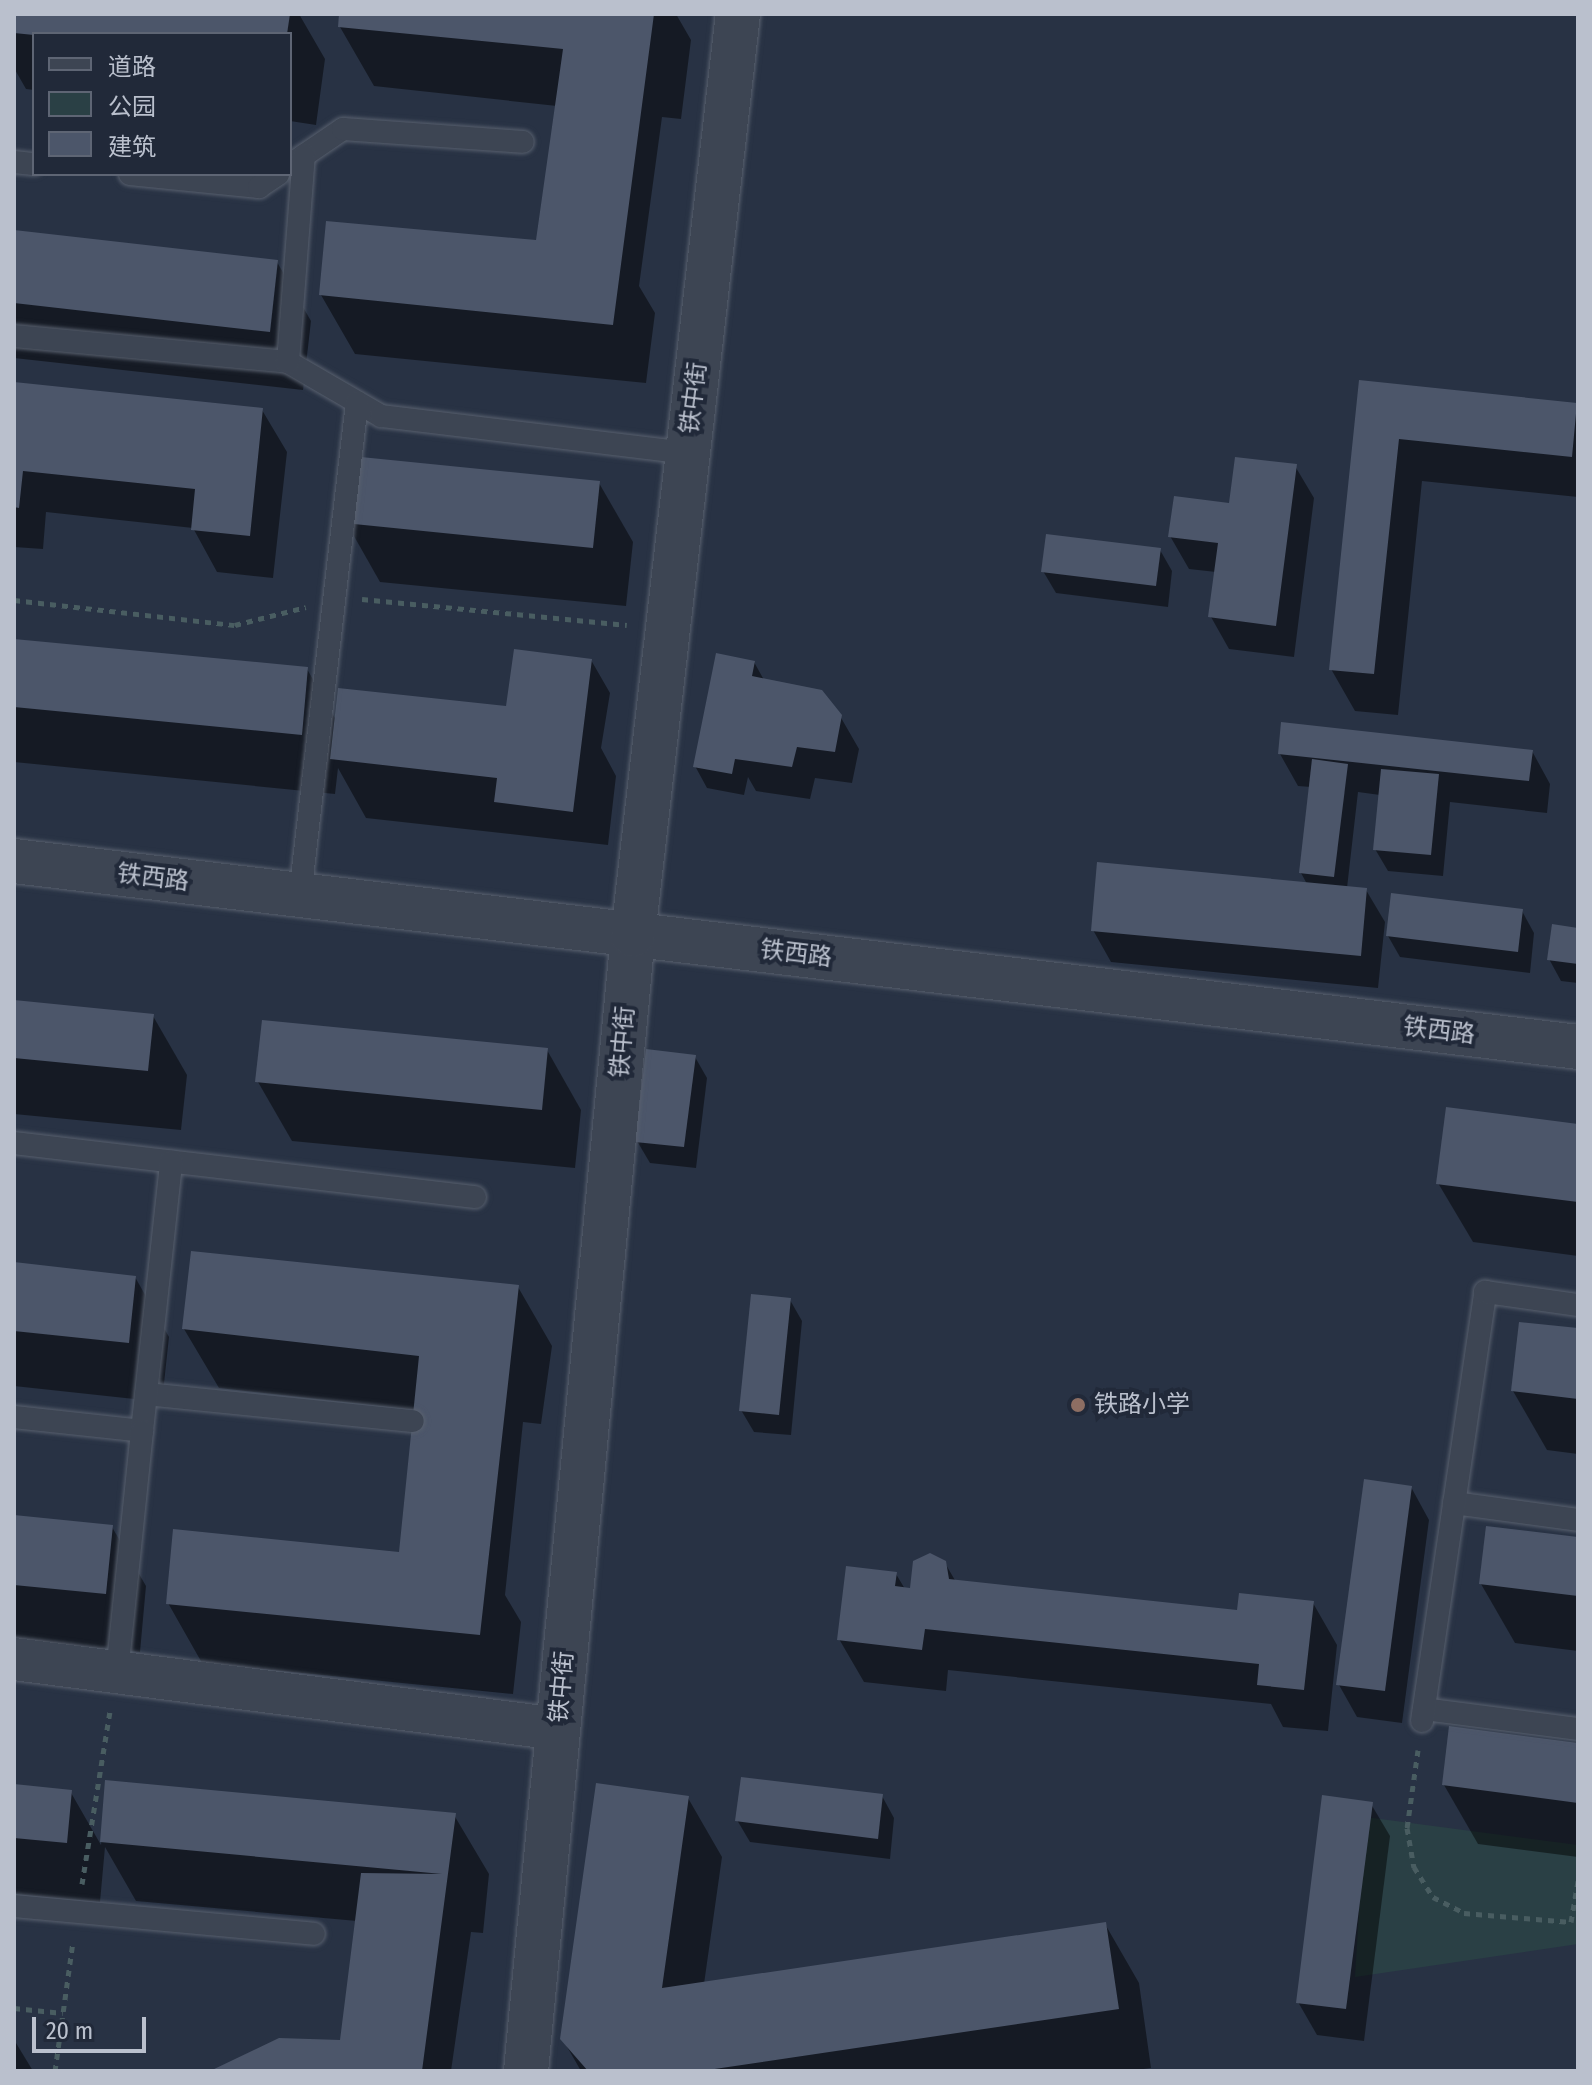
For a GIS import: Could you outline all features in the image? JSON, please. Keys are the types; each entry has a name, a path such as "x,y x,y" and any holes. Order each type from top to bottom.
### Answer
{"street":[{"name":"铁中街","path":"526,2071 633,935 738,14"},
{"name":"铁西路","path":"14,861 1578,1047"},
{"path":"14,1659 558,1729"}],"lane":[{"path":"288,362 297,161 343,129 523,142"},
{"path":"150,176 259,187 275,176"},
{"path":"14,336 288,362 381,416 688,453"},
{"path":"300,895 357,402"},
{"path":"14,1143 475,1197"},
{"path":"117,1673 171,1162"},
{"path":"1578,1305 1485,1292 1423,1715 1578,1729"},
{"path":"146,1394 413,1421"},
{"path":"14,1417 142,1431"},
{"path":"1454,1503 1578,1520"},
{"path":"14,1906 314,1934"}],"path":[{"path":"55,2071 117,1673"},
{"path":"1423,1715 1407,1828 1414,1867 1433,1897 1464,1913 1571,1922 1578,1881"},
{"path":"14,2008 63,2013"}],"green space":[{"path":"1365,1817 1578,1845 1578,1944 1355,1977"}],"building":[{"path":"14,14 290,14 287,32 14,33"},
{"path":"339,14 654,14 613,325 319,295 326,221 536,240 563,49 338,27"},
{"path":"14,230 278,260 270,332 14,303"},
{"path":"1359,380 1577,403 1572,457 1399,439 1374,674 1329,670"},
{"path":"14,382 263,408 250,536 191,530 195,489 23,471 19,508 14,507"},
{"path":"351,456 600,481 593,548 344,523"},
{"path":"1235,457 1297,464 1276,626 1208,617 1218,543 1168,537 1174,496 1229,503"},
{"path":"1046,534 1161,548 1156,586 1041,572"},
{"path":"14,639 308,667 302,735 14,707"},
{"path":"514,649 592,659 573,812 494,802 497,778 330,759 338,688 506,706"},
{"path":"716,653 755,661 752,676 822,690 842,715 835,752 797,747 792,767 735,759 732,774 693,767"},
{"path":"1281,722 1533,750 1529,781 1278,754"},
{"path":"1312,759 1348,764 1334,877 1299,873"},
{"path":"1381,769 1439,774 1431,855 1373,850"},
{"path":"1097,862 1367,888 1361,956 1091,931"},
{"path":"1391,893 1523,909 1518,952 1386,936"},
{"path":"1552,924 1578,928 1578,964 1547,960"},
{"path":"14,1000 154,1014 148,1071 14,1058"},
{"path":"262,1020 548,1048 542,1110 255,1082"},
{"path":"646,1049 696,1055 684,1147 635,1142"},
{"path":"1446,1107 1578,1124 1578,1202 1436,1184"},
{"path":"191,1251 519,1285 480,1635 166,1604 173,1529 399,1552 419,1356 182,1329"},
{"path":"14,1262 136,1276 129,1343 14,1331"},
{"path":"751,1294 791,1298 779,1415 739,1411"},
{"path":"1519,1322 1578,1328 1578,1399 1511,1391"},
{"path":"1364,1479 1412,1486 1385,1691 1336,1685"},
{"path":"14,1515 113,1525 106,1594 14,1585"},
{"path":"1486,1526 1578,1537 1578,1596 1479,1584"},
{"path":"930,1553 946,1561 949,1579 1237,1610 1239,1593 1314,1601 1304,1690 1257,1685 1259,1664 925,1629 922,1650 837,1640 846,1566 897,1572 895,1586 910,1588 913,1561"},
{"path":"1449,1726 1578,1743 1578,1803 1442,1785"},
{"path":"741,1777 883,1794 878,1839 735,1821"},
{"path":"105,1780 456,1813 422,2071 210,2071 279,2038 340,2040 361,1873 442,1874 100,1842"},
{"path":"596,1783 689,1796 662,1988 1106,1922 1119,2009 701,2071 588,2071 560,2039"},
{"path":"14,1784 72,1790 67,1843 14,1838"},
{"path":"1322,1795 1373,1802 1346,2009 1296,2003"}],"place":[{"name":"铁路小学","path":"1078,1405"}]}
